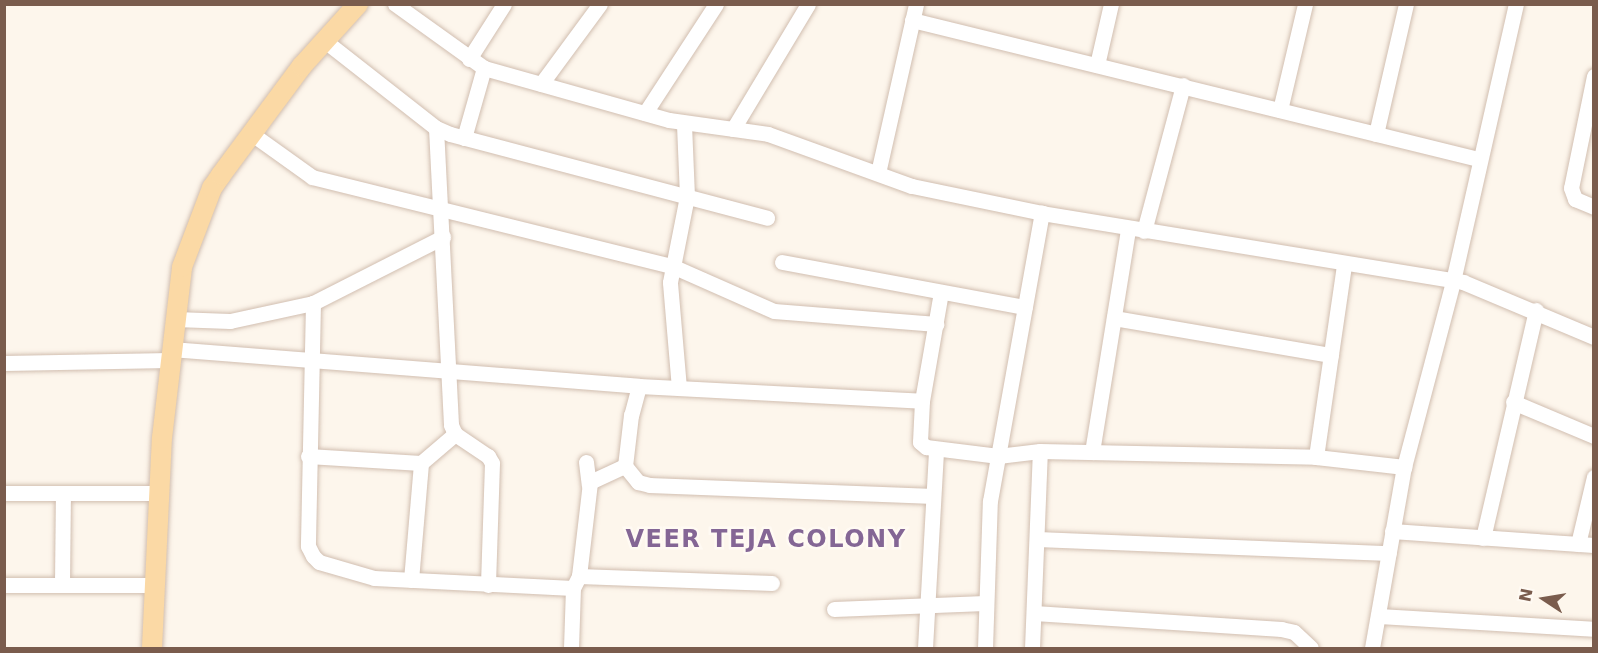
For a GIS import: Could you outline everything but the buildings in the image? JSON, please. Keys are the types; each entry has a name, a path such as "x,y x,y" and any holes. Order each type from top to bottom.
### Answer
{"main road":[{"path":"153,648 153,585 158,493 182,267 212,189 325,41 358,4"}],"street":[{"path":"395,4 484,68 540,84 684,123 768,134 912,186 1136,230 1453,281 1536,310 1593,337"},
{"path":"469,59 504,4"},
{"path":"540,84 600,4"},
{"path":"645,113 716,4"},
{"path":"733,129 808,4"},
{"path":"878,173 916,4"},
{"path":"1097,65 1111,4"},
{"path":"1280,110 1305,4"},
{"path":"1376,134 1406,4"},
{"path":"1372,648 1404,466 1453,281 1478,159 1516,4"},
{"path":"912,20 1478,159"},
{"path":"325,41 436,128 464,138 767,218"},
{"path":"464,138 484,68"},
{"path":"1593,76 1588,125 1571,188 1575,198 1593,207"},
{"path":"1092,452 1114,318 1136,230 1183,85"},
{"path":"679,388 670,292 672,266 687,196 684,123"},
{"path":"436,128 450,371 450,425 455,434 488,456 494,473 488,585"},
{"path":"252,134 312,177 441,211 672,266 774,311 936,324"},
{"path":"985,648 990,501 1042,213"},
{"path":"175,319 230,321 312,303 443,237"},
{"path":"782,262 1025,307"},
{"path":"1316,457 1344,264"},
{"path":"941,292 922,401 920,442 936,450 998,456 1040,451 1316,457 1404,466"},
{"path":"312,303 314,360 308,456 308,546 319,562 363,576 488,585 576,582 772,583"},
{"path":"1483,537 1536,310"},
{"path":"1114,318 1330,355"},
{"path":"4,363 171,355 314,360 639,386 922,401"},
{"path":"639,386 631,415 625,466 629,475 650,485 933,496"},
{"path":"1513,402 1593,436"},
{"path":"308,456 421,463 455,434"},
{"path":"925,648 936,450"},
{"path":"1032,648 1040,451"},
{"path":"571,648 576,582 589,485 585,476 586,462"},
{"path":"411,580 421,463"},
{"path":"589,485 597,476 625,466"},
{"path":"1392,531 1586,545 1593,477"},
{"path":"4,493 158,493"},
{"path":"62,584 63,493"},
{"path":"1037,539 1389,553"},
{"path":"4,585 153,585"},
{"path":"834,609 985,603"},
{"path":"1034,613 1281,629 1294,632 1311,648"},
{"path":"1378,616 1593,629"}],"district":[{"name":"VEER TEJA COLONY","path":"766,540"}]}
